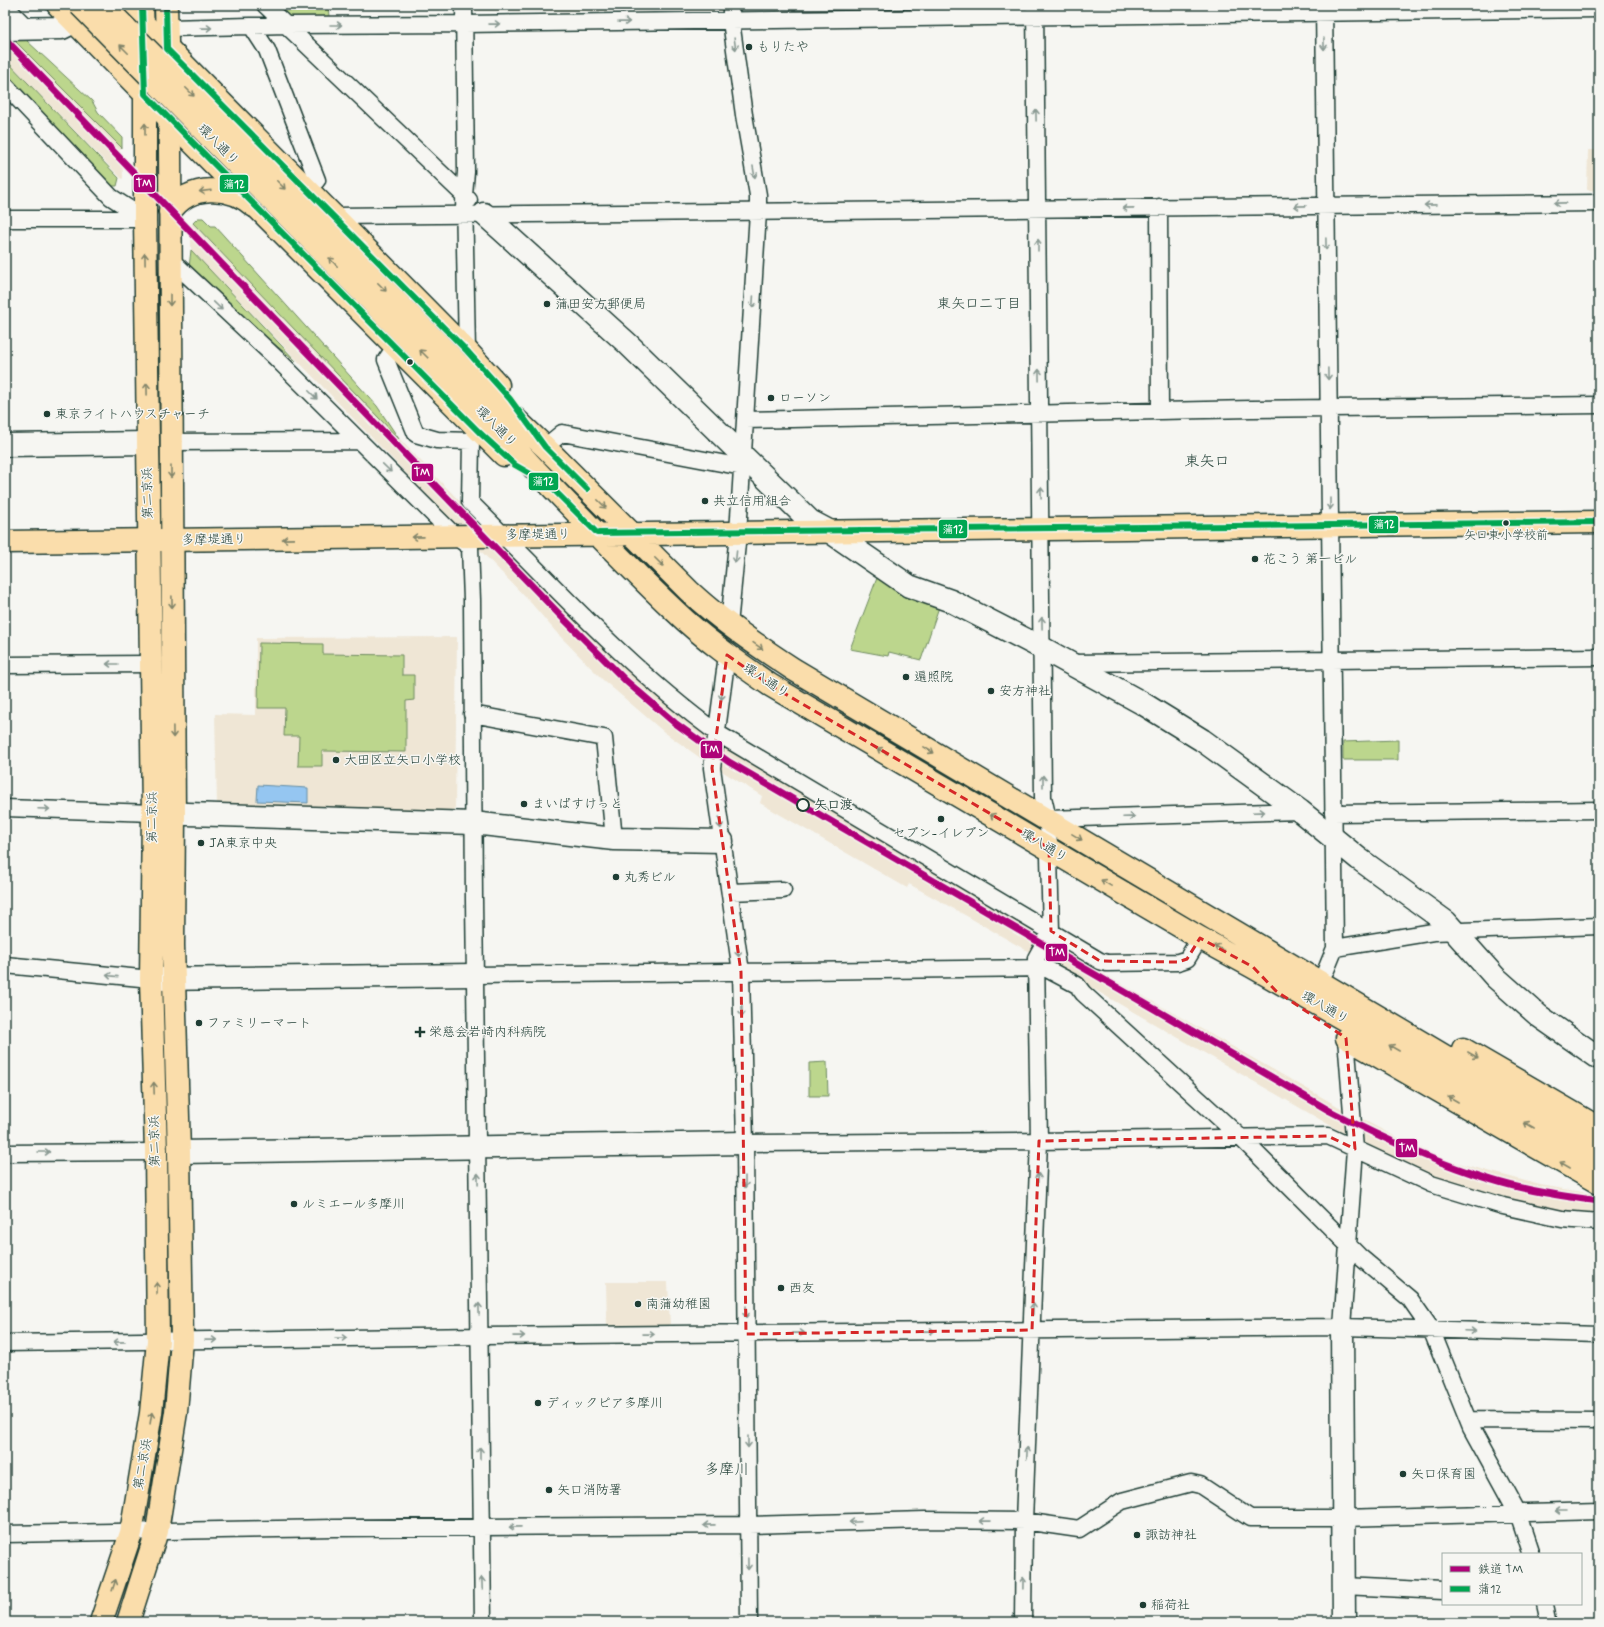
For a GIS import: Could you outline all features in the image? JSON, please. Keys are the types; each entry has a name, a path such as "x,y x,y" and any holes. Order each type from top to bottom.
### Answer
{"main road":[{"path":"58,5 77,13 145,94 394,347 475,436 515,465 548,484"},
{"name":"環八通り","path":"103,5 461,368 522,454 548,484 675,612 727,655 770,685 1200,938 1599,1166"},
{"path":"125,5 143,14 167,38 307,190 334,216 461,368"},
{"name":"第二京浜","path":"128,1622 157,1532 176,1412 182,1340 174,978 170,212 166,5"},
{"name":"環八通り","path":"77,13 461,368 545,447 689,591 729,625 793,669 1265,948 1599,1148"},
{"name":"第二京浜","path":"101,1622 131,1533 151,1413 158,1341 156,1152 151,979 153,813 143,14"},
{"path":"170,212 175,205 189,195 213,190 235,193 254,206"},
{"name":"多摩堤通り","path":"5,542 504,536 597,533 738,533 1330,524 1599,522"},
{"path":"1265,948 1326,970 1599,1128"},
{"path":"1253,967 1276,991 1346,1038 1599,1184"}],"street":[{"path":"5,29 62,28 77,13 91,5"},
{"path":"265,5 464,195 475,215 628,344 748,464 810,521 829,531 909,586 951,601 1042,648 1142,703 1202,740 1300,811 1334,837 1359,859 1441,918 1495,977 1539,1016 1599,1058"},
{"path":"464,5 466,172 464,195"},
{"path":"5,6 28,29"},
{"path":"167,38 252,27 286,25 465,24 731,13 1324,9 1599,9"},
{"path":"1324,9 1335,948 1326,970"},
{"path":"1023,1622 1024,1521 1039,1141 1036,958 1051,930 1048,820 1044,797 1035,11"},
{"path":"729,625 738,533 748,464 745,420 758,212 758,195 744,116 731,13"},
{"path":"252,27 267,50 317,180 307,190"},
{"path":"5,85 111,197 145,219"},
{"path":"334,216 1599,203"},
{"path":"1159,208 1160,411"},
{"path":"461,368 475,215"},
{"path":"5,219 145,219"},
{"path":"170,259 276,358 456,536 470,547 472,600 473,823 480,1336 480,1528 483,1622"},
{"path":"394,347 386,360 416,434 437,440 475,436 470,502 636,668 684,709 717,733 1100,960 1107,962 1178,962 1187,959 1200,938"},
{"path":"745,420 1329,408 1599,405"},
{"path":"545,447 562,433 748,464"},
{"path":"171,442 359,441"},
{"path":"5,445 148,443"},
{"path":"727,655 712,768 741,972 745,1143 749,1622"},
{"path":"1070,663 1599,657"},
{"path":"5,665 151,664"},
{"path":"472,714 604,738 614,839"},
{"path":"5,808 473,823 614,839 722,841"},
{"path":"1334,813 1599,810"},
{"path":"1048,820 1300,811"},
{"path":"730,892 783,890"},
{"path":"1335,948 1432,932 1599,926"},
{"path":"5,965 151,979 1045,968 1077,985 1083,993 1240,1137 1346,1244 1410,1299 1432,1329 1468,1420 1516,1512 1530,1553"},
{"path":"1344,1622 1342,1327 1346,1244 1355,1149 1346,1038"},
{"path":"179,1152 1328,1136 1431,1184 1503,1206 1562,1219 1599,1222"},
{"path":"5,1153 156,1152"},
{"path":"5,1343 480,1336 1342,1327 1599,1334"},
{"path":"1468,1420 1599,1421"},
{"path":"5,1534 748,1525 925,1520 1024,1521 1079,1530 1122,1501 1191,1483 1200,1485 1250,1518 1343,1518 1516,1512 1599,1511"},
{"path":"1344,1586 1442,1591"},
{"path":"1546,1605 1550,1622"}],"highlighted area":[{"path":"727,655 770,685 1049,848 1051,931 1100,961 1178,962 1187,959 1200,938 1253,967 1276,991 1346,1038 1355,1149 1328,1136 1039,1141 1032,1330 746,1334 741,972 712,768"}],"shaded area":[{"path":"474,5 722,5 722,11 474,11"},
{"path":"5,40 16,41 122,148 119,151 122,155 122,179 5,59"},
{"path":"1588,150 1599,150 1599,191 1587,190"},
{"path":"193,223 439,480 613,658 675,712 724,749 726,748 750,761 880,839 883,843 1113,979 1341,1108 1394,1136 1447,1160 1540,1185 1599,1195 1599,1215 1551,1209 1507,1200 1427,1174 1366,1146 972,919 909,884 907,888 760,803 762,796 699,757 664,732 602,679 556,632 531,603 191,250 191,225"},
{"name":"大田区立矢口小学校","path":"457,637 455,811 217,806 215,714 256,715 256,638"},
{"name":"南蒲幼稚園","path":"606,1282 668,1282 670,1326 607,1327"}],"green space":[{"path":"269,5 328,5 329,17 280,17"},
{"path":"14,40 26,40 92,101 98,112 122,137 122,148"},
{"path":"5,59 119,178 117,186 108,186 45,119 5,71"},
{"path":"198,218 203,218 211,226 215,226 377,406 399,439 193,223"},
{"path":"191,250 296,361 261,334 189,268"},
{"path":"877,578 904,594 939,607 921,660 889,652 888,656 850,649"},
{"path":"259,643 323,644 323,654 402,655 402,675 414,675 414,700 406,701 406,752 322,751 322,766 298,766 299,736 284,736 285,708 258,708"},
{"path":"1398,740 1398,760 1343,760 1343,742"},
{"path":"827,1062 828,1096 809,1096 809,1063"}],"water":[{"path":"258,785 308,788 308,803 257,801"}],"rail line":[{"name":"TM","path":"5,39 560,615 626,681 675,723 729,762 1330,1111 1369,1131 1450,1166 1505,1184 1559,1195 1599,1201"}],"transit line":[{"name":"蒲12","path":"142,5 145,94 479,432 515,465 548,484 597,533 1599,522"},
{"name":"蒲12","path":"166,5 167,49 467,351 510,399 545,447 587,489"}],"place":[{"name":"もりたや","path":"749,47"},
{"name":"蒲田安方郵便局","path":"547,304"},
{"name":"ローソン","path":"771,398"},
{"name":"東京ライトハウスチャーチ","path":"47,414"},
{"name":"共立信用組合","path":"705,501"},
{"name":"矢口東小学校前","path":"1506,523"},
{"name":"花こう 第一ビル","path":"1255,559"},
{"name":"遍照院","path":"906,677"},
{"name":"安方神社","path":"991,691"},
{"name":"大田区立矢口小学校","path":"336,760"},
{"name":"まいばすけっと","path":"524,804"},
{"name":"矢口渡","path":"803,805"},
{"name":"セブン-イレブン","path":"941,819"},
{"name":"JA東京中央","path":"201,843"},
{"name":"丸秀ビル","path":"616,877"},
{"name":"ファミリーマート","path":"199,1023"},
{"name":"栄慈会岩崎内科病院","path":"420,1032"},
{"name":"ルミエール多摩川","path":"294,1204"},
{"name":"西友","path":"781,1288"},
{"name":"南蒲幼稚園","path":"638,1304"},
{"name":"ディックピア多摩川","path":"538,1403"},
{"name":"矢口保育園","path":"1403,1474"},
{"name":"矢口消防署","path":"549,1490"},
{"name":"諏訪神社","path":"1137,1535"},
{"name":"稲荷社","path":"1143,1605"}],"district":[{"name":"東矢口二丁目","path":"979,304"},
{"name":"東矢口","path":"1207,462"},
{"name":"多摩川","path":"727,1470"}]}
